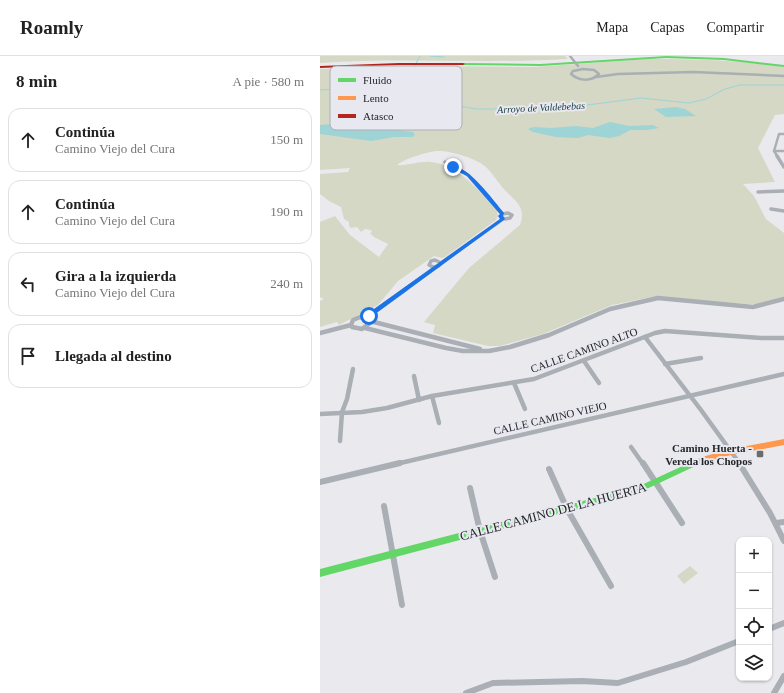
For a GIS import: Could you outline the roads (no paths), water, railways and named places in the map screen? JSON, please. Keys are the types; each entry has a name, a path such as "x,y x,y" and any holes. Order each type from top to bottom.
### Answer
{"main road":[{"path":"320,66 400,62 538,62 626,56"},
{"path":"715,56 784,65"},
{"path":"320,66 399,64 533,65 662,57 730,60 784,65"},
{"name":"CALLE CAMINO DE LA HUERTA","path":"320,573 638,490 705,459 731,452 784,442"}],"street":[{"path":"570,56 578,66 611,74 662,71 715,71 784,76"},
{"path":"578,66 571,74 575,78 588,79 596,77 680,72 784,76"},
{"path":"576,70 587,69"},
{"path":"596,77 599,74 598,72"},
{"path":"784,134 779,134 774,151 784,168"},
{"path":"774,151 784,151"},
{"path":"445,162 468,176 502,214 500,216 503,219"},
{"path":"758,192 784,191"},
{"path":"771,209 784,211"},
{"path":"369,319 436,267 440,262 448,258 503,219 509,219 512,215 508,213 502,214"},
{"path":"427,273 429,263 431,261 440,262"},
{"path":"429,265 436,267"},
{"path":"351,325 355,328 365,328 446,348 463,351 489,351 524,343 549,335 610,309 658,298 753,307 784,300"},
{"path":"320,333 351,325 356,318 369,319 466,346 483,349 500,349"},
{"path":"365,328 369,326 369,319"},
{"name":"CALLE CAMINO ALTO","path":"320,414 362,412 387,408 432,396 473,388 514,383 554,372 645,337 665,332 760,338 784,338"},
{"path":"645,337 731,452 776,523 784,541"},
{"path":"665,364 701,358"},
{"path":"584,361 599,383"},
{"path":"340,441 342,412 347,399 353,369"},
{"name":"CALLE CAMINO VIEJO","path":"320,482 784,374"},
{"path":"414,376 419,400"},
{"path":"514,383 525,409"},
{"path":"432,396 439,423"},
{"path":"631,448 656,482 682,524"},
{"path":"548,469 566,509 611,586"},
{"path":"470,488 480,531 495,577"},
{"path":"384,506 402,604"},
{"path":"776,523 784,522"},
{"path":"772,628 784,623"},
{"path":"466,693 493,684 582,681 618,683 686,662 736,642"},
{"path":"774,693 784,676"}],"water":[{"path":"676,107 685,109 696,116 666,117 654,109"},
{"path":"610,122 629,126 653,125 659,128 630,130 619,136 609,138 588,135 578,138 556,137 533,132 528,129 533,127 551,128 576,126 593,128"},
{"path":"330,124 330,130 397,130 413,132 415,135 412,137 394,137 371,141 320,134 320,125"}],"waterway":[{"path":"415,66 420,56"},
{"path":"430,56 444,57"},
{"name":"Arroyo de Valdebebas","path":"462,106 476,109 572,107 641,98 689,103 706,99 725,89 740,85 784,85"},
{"name":"Arroyo de Valdebebas","path":"320,90 330,89"}],"place":[{"name":"Camino Huerta - Vereda los Chopos","path":"760,454"}]}
